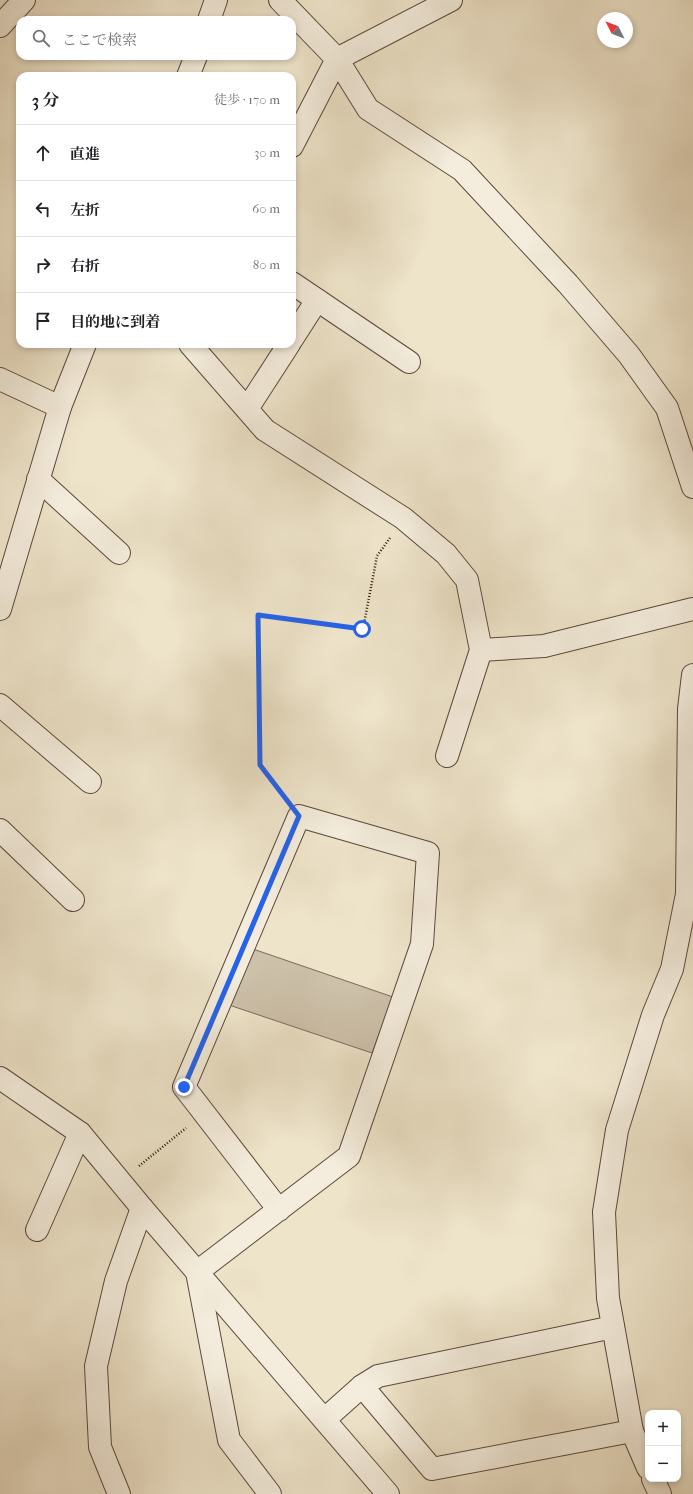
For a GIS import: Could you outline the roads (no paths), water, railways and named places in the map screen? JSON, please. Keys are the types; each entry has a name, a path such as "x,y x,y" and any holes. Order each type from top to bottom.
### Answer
{"street":[{"path":"210,16 216,0"},
{"path":"280,0 295,16"},
{"path":"296,138 337,59 451,0"},
{"path":"296,17 337,59 368,109 462,170 568,284 629,355 667,408 693,488"},
{"path":"190,72 194,60"},
{"path":"296,286 409,362"},
{"path":"296,333 317,300"},
{"path":"0,609 60,407 83,348"},
{"path":"194,348 265,430 403,518 446,554 467,580 481,650 447,756"},
{"path":"247,409 286,348"},
{"path":"0,380 60,407"},
{"path":"38,479 118,553"},
{"path":"481,650 544,646 693,609"},
{"path":"645,1461 632,1431 608,1298 604,1212 617,1130 653,1015 672,969 689,904 687,894 691,775 689,709 693,675"},
{"path":"0,705 90,782"},
{"path":"197,1272 279,1210 349,1156 422,944 428,853 299,816 184,1087 279,1210"},
{"path":"0,830 73,900"},
{"path":"0,1078 80,1133 142,1208 388,1494"},
{"path":"36,1230 80,1133"},
{"path":"119,1494 100,1447 96,1366 116,1281 142,1208"},
{"path":"197,1272 229,1440 270,1494"},
{"path":"325,1419 362,1386 378,1376 613,1327"},
{"path":"362,1386 432,1469 632,1431"},
{"path":"654,1482 660,1494"}]}
